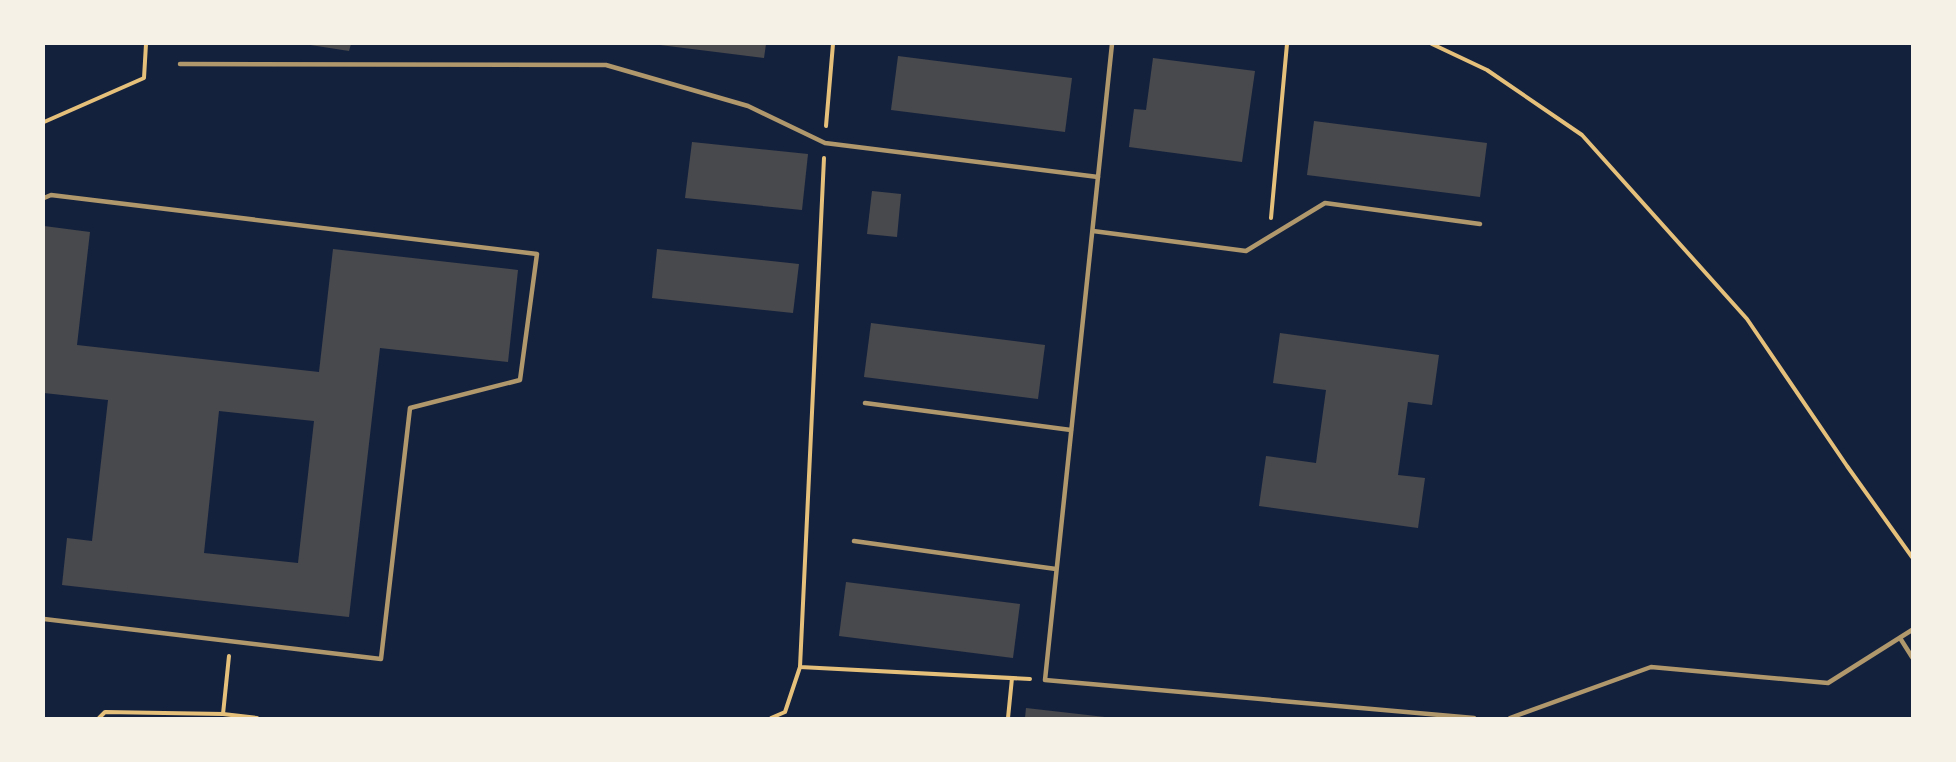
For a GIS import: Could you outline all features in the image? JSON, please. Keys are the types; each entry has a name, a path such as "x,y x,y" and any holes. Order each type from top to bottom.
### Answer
{"lane":[{"path":"1112,44 1045,680 1474,718"},
{"path":"180,64 606,65 748,106 825,143 1098,177"},
{"path":"44,198 51,195 537,254 520,380 410,408 381,659 44,619"},
{"path":"1092,231 1246,250 1324,203 1480,224"},
{"path":"865,402 1071,429"},
{"path":"854,542 1056,569"},
{"path":"1510,718 1651,667 1828,683 1912,630"},
{"path":"1900,638 1912,657"}],"path":[{"path":"44,122 144,78 146,44"},
{"path":"771,718 785,712 800,667 825,143 833,44"},
{"path":"1270,236 1287,44"},
{"path":"1432,44 1487,70 1582,135 1747,319 1912,557"},
{"path":"223,714 230,641"},
{"path":"800,667 1045,680"},
{"path":"1008,718 1012,678"},
{"path":"99,718 105,712 223,714 257,718"}],"building":[{"path":"304,44 351,44 349,51"},
{"path":"652,44 766,44 764,58"},
{"path":"898,56 1072,78 1065,132 891,110"},
{"path":"1153,58 1255,71 1242,162 1129,147 1134,109 1146,110"},
{"path":"1314,121 1487,143 1480,197 1307,175"},
{"path":"692,142 808,154 802,210 685,198"},
{"path":"872,191 901,194 897,237 867,234"},
{"path":"44,226 90,232 77,345 319,372 333,249 518,270 508,362 380,348 349,617 62,585 67,538 92,541 108,400 44,393","holes":["219,411 314,421 298,563 204,553"]},
{"path":"657,249 799,264 793,313 652,298"},
{"path":"871,323 1045,345 1038,399 864,377"},
{"path":"1280,333 1439,355 1432,405 1408,402 1398,475 1425,478 1418,528 1259,506 1266,456 1316,463 1326,390 1273,383"},
{"path":"846,582 1020,604 1013,658 839,636"},
{"path":"1026,708 1105,717 1105,718 1025,718"}]}
